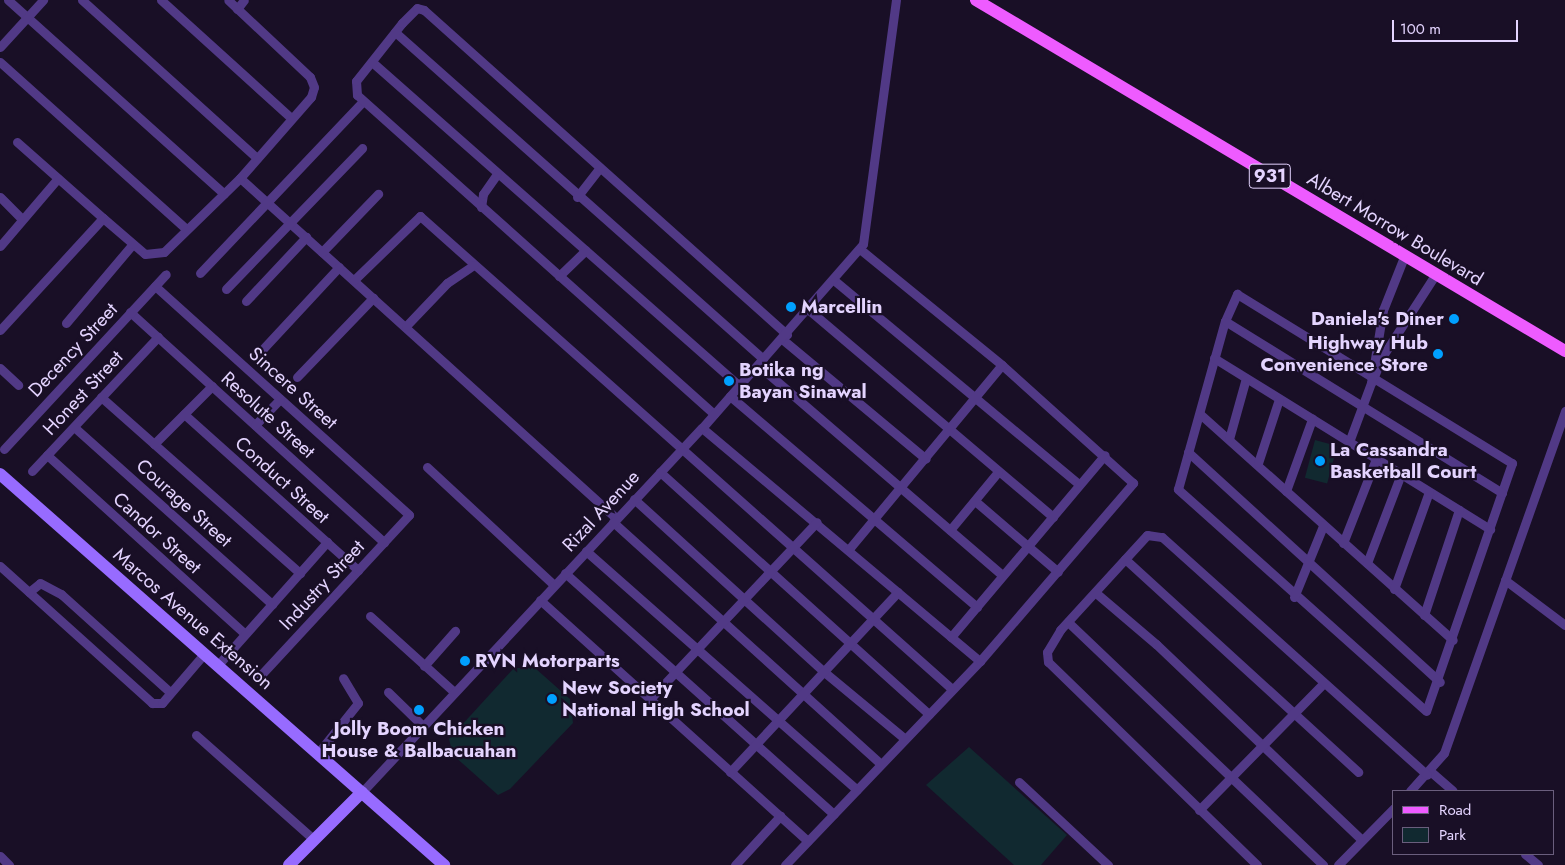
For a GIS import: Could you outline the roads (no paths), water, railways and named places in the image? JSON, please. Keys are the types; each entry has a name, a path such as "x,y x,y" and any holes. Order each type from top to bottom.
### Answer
{"main road":[{"name":"Albert Morrow Boulevard","path":"976,0 1404,257 1565,351"}],"street":[{"path":"8,0 224,194"},
{"path":"0,47 26,16 43,0"},
{"path":"82,0 257,158"},
{"path":"161,0 291,118"},
{"path":"16,142 132,245 151,256 160,254 240,178 291,118 312,97 313,82 228,0"},
{"path":"237,8 244,0"},
{"name":"Rizal Avenue","path":"362,792 614,520 702,428 835,281 860,249 868,230 896,0"},
{"path":"714,414 363,101 354,85 414,10 424,10 784,336 926,459"},
{"path":"395,32 761,362 1002,575"},
{"path":"0,62 186,229"},
{"path":"372,62 739,385"},
{"path":"200,274 265,200 363,101"},
{"path":"226,289 362,148"},
{"path":"577,197 600,168"},
{"path":"481,207 483,194 497,174"},
{"path":"0,246 58,178"},
{"path":"240,178 406,326 723,621 880,763"},
{"path":"322,252 378,194"},
{"path":"0,197 22,218"},
{"path":"354,280 417,216 952,689"},
{"path":"0,330 103,218"},
{"path":"246,302 306,237"},
{"path":"66,323 132,245"},
{"path":"785,865 857,790 880,763 980,661 1133,483 1105,454 1002,365 860,249"},
{"path":"559,276 586,250"},
{"path":"1349,442 1372,378 1380,330 1391,286 1404,257"},
{"path":"406,326 448,284 474,265"},
{"path":"260,352 339,267"},
{"name":"Decency Street","path":"4,449 166,274"},
{"path":"1372,378 1435,275"},
{"path":"835,281 975,400 1079,484"},
{"name":"Sincere Street","path":"155,286 409,515"},
{"path":"1241,294 1372,378 1510,460 1513,468 1502,493 1430,709 1422,710 1294,597 1181,493 1178,486 1225,321 1232,299 1241,294"},
{"path":"297,377 373,298"},
{"path":"809,310 1053,517"},
{"name":"Resolute Street","path":"130,312 384,542"},
{"path":"1225,321 1502,493"},
{"path":"1380,330 1396,337"},
{"name":"Honest Street","path":"32,471 158,337"},
{"path":"1214,358 1490,529"},
{"path":"849,550 950,431 1002,365"},
{"path":"0,368 18,385"},
{"path":"1229,438 1246,378"},
{"path":"154,444 212,386"},
{"path":"730,396 977,607"},
{"path":"101,398 300,573"},
{"path":"255,425 280,399"},
{"path":"1258,463 1279,399"},
{"path":"1411,790 1444,753 1565,411"},
{"name":"Conduct Street","path":"184,414 358,570"},
{"path":"1200,414 1258,463 1323,526 1453,640"},
{"path":"1286,491 1312,419"},
{"name":"Courage Street","path":"74,427 272,604"},
{"path":"702,428 817,522 980,661"},
{"path":"1188,452 1306,562 1440,682"},
{"path":"951,637 1105,454"},
{"name":"Candor Street","path":"47,455 245,634"},
{"path":"1343,543 1376,459"},
{"path":"427,467 554,585"},
{"path":"660,472 768,573 929,714"},
{"path":"950,530 998,472"},
{"name":"Marcos Avenue Extension","path":"0,474 444,865"},
{"path":"1366,563 1401,474"},
{"path":"1394,589 1429,492"},
{"path":"634,499 823,671 904,738"},
{"path":"974,501 1058,572"},
{"path":"1424,615 1459,510"},
{"name":"Industry Street","path":"258,678 409,515"},
{"path":"650,699 817,522"},
{"path":"1294,597 1306,562 1323,526"},
{"path":"1257,865 1051,667 1047,652 1050,644 1147,535 1162,537 1323,684 1428,773 1452,790"},
{"path":"217,666 327,542"},
{"path":"586,550 857,790"},
{"path":"1125,559 1358,772"},
{"path":"0,566 152,703 160,704 204,654"},
{"path":"565,573 834,814"},
{"path":"1505,580 1565,624"},
{"path":"29,592 40,583 60,594 170,692"},
{"path":"730,772 898,592"},
{"path":"1096,593 1362,840"},
{"path":"540,600 808,841"},
{"path":"370,616 454,692"},
{"path":"1069,623 1230,778 1324,865"},
{"path":"424,666 455,631"},
{"path":"318,753 358,703 343,678"},
{"path":"1199,810 1260,745 1323,684"},
{"path":"388,692 423,726"},
{"path":"196,735 313,839"},
{"path":"1019,782 1108,865"},
{"path":"288,865 362,792"},
{"path":"1338,865 1392,810"},
{"path":"735,865 780,816"},
{"path":"1526,855 1538,865"},
{"path":"0,856 9,865"}],"place":[{"name":"Marcellin","path":"791,307"},
{"name":"Daniela's Diner","path":"1454,319"},
{"name":"Highway Hub Convenience Store","path":"1438,354"},
{"name":"Botika ng Bayan Sinawal","path":"729,381"},
{"name":"La Cassandra Basketball Court","path":"1320,461"},
{"name":"RVN Motorparts","path":"465,661"},
{"name":"New Society National High School","path":"552,699"},
{"name":"Jolly Boom Chicken House & Balbacuahan","path":"419,710"}]}
